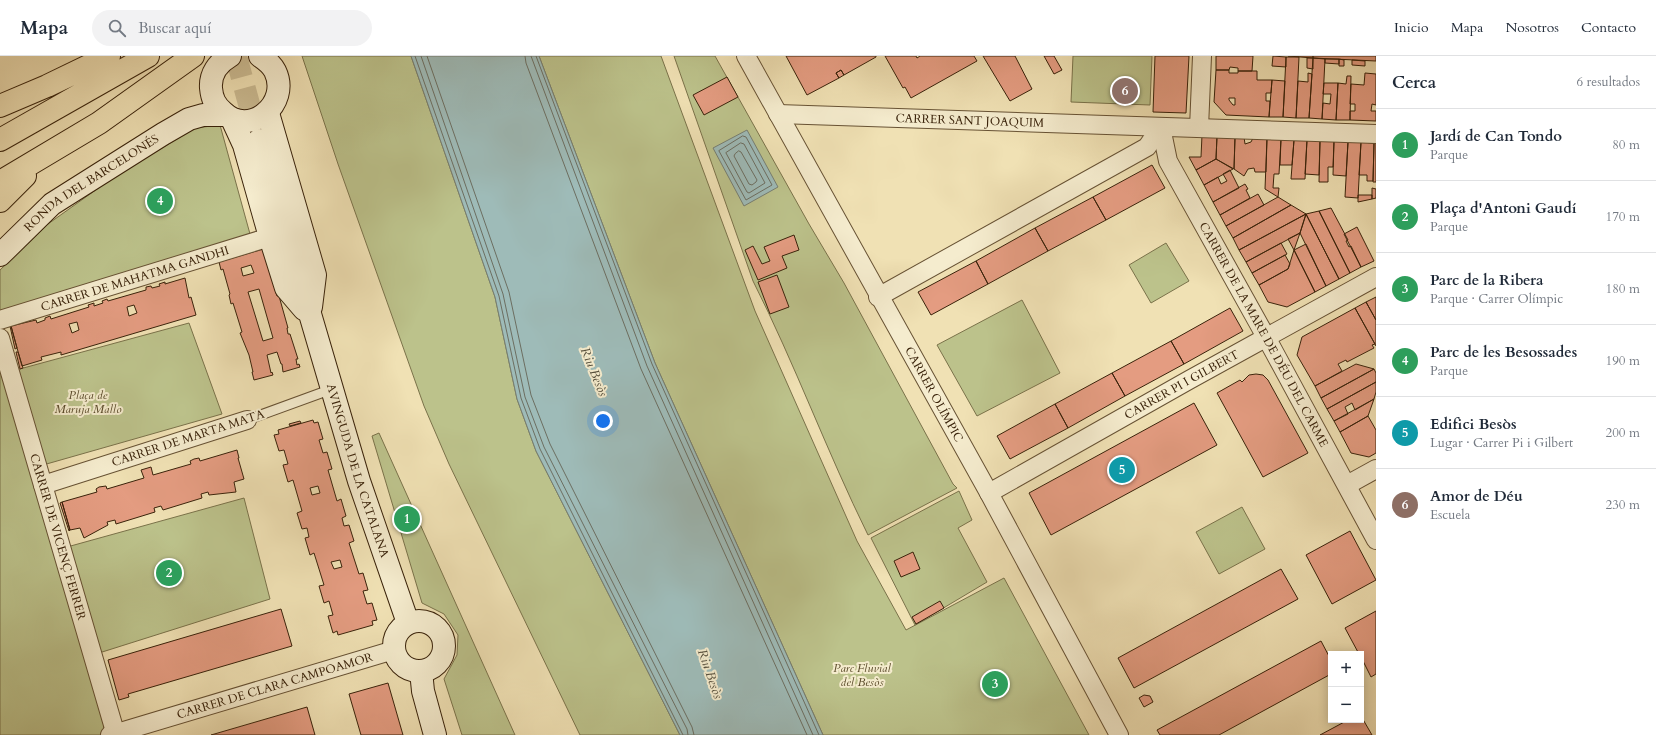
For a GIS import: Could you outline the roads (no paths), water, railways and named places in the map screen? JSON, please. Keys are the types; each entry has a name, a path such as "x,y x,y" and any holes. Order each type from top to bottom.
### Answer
{"highway":[{"path":"0,106 47,86 108,56"},
{"path":"0,140 148,56"},
{"path":"0,182 99,123 193,56"},
{"path":"0,201 42,158"}],"street":[{"name":"RONDA DEL BARCELONÉS","path":"189,119 205,96 211,82 212,75 219,64 230,56"},
{"path":"260,56 272,66 280,65 279,94 275,104 268,113"},
{"name":"CARRER OLÍMPIC","path":"746,56 878,297 988,493 1119,735"},
{"path":"1199,128 1202,56"},
{"name":"AVINGUDA DE LA CATALANA","path":"211,82 212,98 217,106 229,117 244,145 286,288 310,316"},
{"name":"RONDA DEL BARCELONÉS","path":"0,255 52,204 189,119 202,115 229,117 243,121 254,120 268,113"},
{"name":"AVINGUDA DE LA CATALANA","path":"268,113 315,275 310,316"},
{"name":"CARRER SANT JOAQUIM","path":"778,114 1376,134"},
{"path":"878,297 1148,147 1161,127"},
{"name":"CARRER DE LA MARE DE DÉU DEL CARME","path":"1161,127 1168,161 1266,337 1376,540"},
{"name":"AVINGUDA DE LA CATALANA","path":"259,140 359,481 408,623"},
{"name":"CARRER DE MAHATMA GANDHI","path":"0,320 270,237"},
{"name":"CARRER PI I GILBERT","path":"988,493 1376,277"},
{"name":"CARRER DE VICENÇ FERRER","path":"0,338 114,734"},
{"name":"CARRER DE MARTA MATA","path":"43,486 246,420"},
{"path":"1347,485 1376,469"},
{"path":"416,621 429,624 439,632 443,639 444,648 442,657 437,664 430,669 414,671 400,664 396,658 394,642 396,634 408,623 416,621"},
{"name":"CARRER DE CLARA CAMPOAMOR","path":"114,734 394,650"},
{"path":"421,671 423,691 435,735"}],"lane":[{"name":"CARRER DE MARTA MATA","path":"246,420 332,389"}],"water":[{"name":"Riu Besòs","path":"411,56 539,56 655,363 823,735 680,735 536,451 517,399 495,297"},
{"path":"747,130 778,187 744,206 713,148"}],"tunnel":[{"path":"236,56 258,137"}],"place":[{"name":"Amor de Déu","path":"1125,91"},
{"name":"Parc de les Besossades","path":"160,201"},
{"name":"Edifici Besòs","path":"1122,470"},
{"name":"Jardí de Can Tondo","path":"407,519"},
{"name":"Plaça d'Antoni Gaudí","path":"169,573"},
{"name":"Parc de la Ribera","path":"995,684"}],"park label":[{"name":"Plaça de Maruja Mallo","path":"88,402"},
{"name":"Parc Fluvial del Besòs","path":"862,675"}]}
